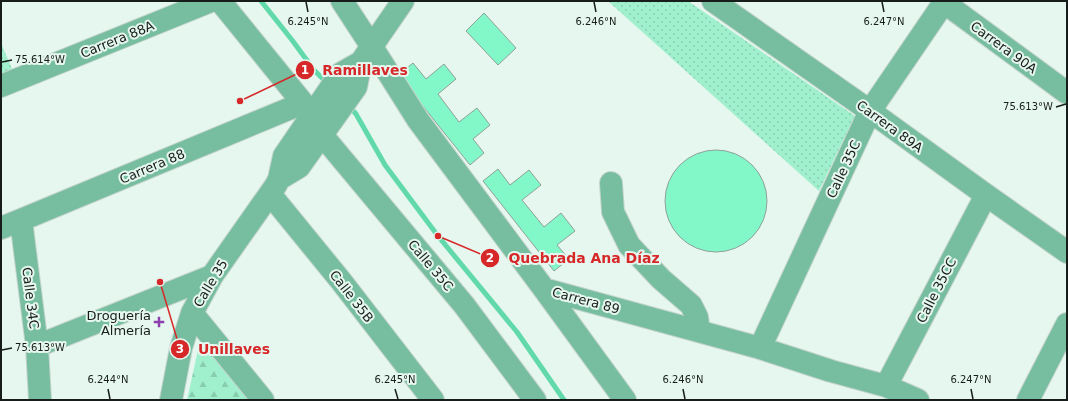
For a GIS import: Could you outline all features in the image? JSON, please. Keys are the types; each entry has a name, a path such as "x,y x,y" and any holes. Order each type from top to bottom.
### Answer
{"street":[{"name":"Carrera 88A","path":"1,86 211,1"},
{"path":"220,1 314,105"},
{"name":"Carrera 89","path":"342,1 367,54 544,289 760,348 832,371 886,386 918,400"},
{"name":"Calle 35","path":"314,105 356,87 367,54 403,1"},
{"name":"Carrera 89A","path":"713,1 1067,252"},
{"name":"Calle 35C","path":"760,348 870,111 944,2"},
{"name":"Carrera 90A","path":"944,2 1067,93"},
{"name":"Calle 35","path":"171,400 181,348 192,313 212,276 274,186 284,156 314,105 340,74 367,54"},
{"name":"Calle 35","path":"274,186 299,167 322,135 314,105"},
{"name":"Carrera 88","path":"1,228 314,105"},
{"name":"Calle 35C","path":"322,135 464,305 535,400"},
{"path":"612,183 613,212 629,245 661,279 691,305 697,317 699,331"},
{"name":"Calle 35B","path":"274,186 341,281 433,400"},
{"name":"Calle 35CC","path":"886,386 986,195"},
{"name":"Calle 34C","path":"21,220 37,346 40,400"},
{"path":"37,346 212,276"},
{"path":"544,289 625,400"},
{"path":"192,313 263,400"},
{"path":"1028,400 1067,324"}],"green space":[{"path":"608,1 688,1 855,116 819,191"},
{"path":"1,43 13,71 1,76"},
{"path":"201,336 253,400 187,400"}],"building":[{"path":"484,13 516,48 498,65 466,31"},
{"path":"413,63 426,79 444,64 456,79 438,94 459,122 477,108 490,125 473,139 484,153 470,165 398,75"},
{"path":"716,150 735,154 752,165 763,182 767,201 763,220 752,237 735,248 716,252 697,248 680,237 669,220 665,201 669,182 680,165 697,154"},
{"path":"498,169 510,185 529,170 541,185 522,200 544,227 561,213 575,231 557,245 569,259 554,271 483,181"}],"waterway":[{"path":"261,1 314,70 327,83"},
{"path":"349,106 356,114 385,165 438,236 517,332 564,400"}],"place":[{"name":"Ramillaves","path":"240,101"},
{"name":"Quebrada Ana Díaz","path":"438,236"},
{"name":"Unillaves","path":"160,282"},
{"name":"Droguería Almería","path":"159,322"}]}
